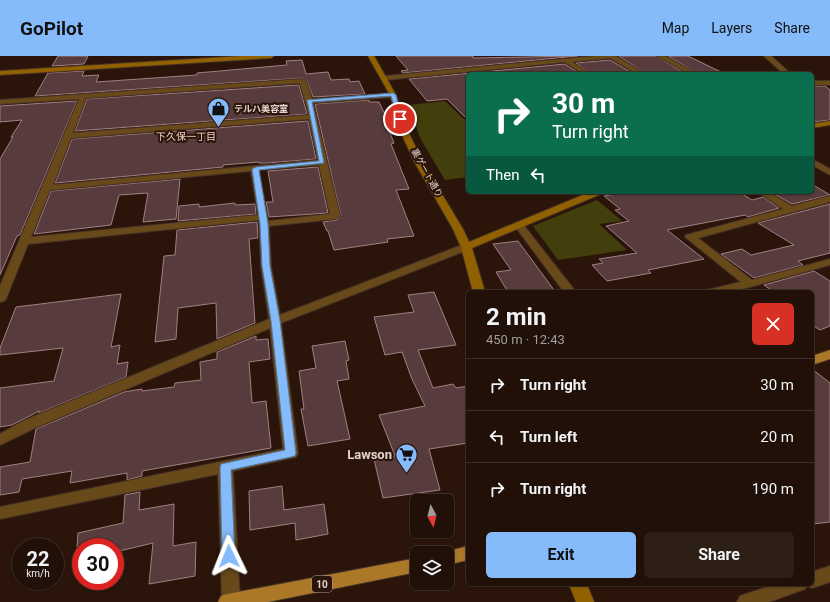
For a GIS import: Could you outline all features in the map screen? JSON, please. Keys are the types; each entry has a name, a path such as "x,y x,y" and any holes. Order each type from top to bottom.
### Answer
{"main road":[{"path":"814,360 830,354"},
{"path":"454,556 466,553"},
{"name":"10","path":"229,602 410,566"}],"street":[{"path":"0,70 212,56"},
{"path":"0,74 271,56"},
{"name":"裏ゲート通り","path":"371,56 385,78 393,95 404,131 419,163 448,210 466,247 478,290"},
{"path":"385,78 612,56 639,72"},
{"path":"660,56 690,72"},
{"path":"767,56 786,72"},
{"path":"567,61 584,72"},
{"path":"458,72 466,78"},
{"path":"0,102 303,81 309,101 311,117 335,216 263,220 25,241"},
{"path":"814,83 830,83"},
{"path":"309,101 393,95"},
{"path":"0,298 47,188 83,97"},
{"path":"67,136 311,117"},
{"path":"814,126 830,124"},
{"path":"47,188 322,162"},
{"path":"814,163 830,172"},
{"path":"0,513 291,453 275,321 266,266 263,220 256,169"},
{"path":"0,440 30,424 275,321 466,247 593,194"},
{"path":"766,194 790,208"},
{"path":"750,284 690,237 790,208 830,199"},
{"path":"519,225 568,290"},
{"path":"721,290 750,284 830,262"},
{"path":"225,467 229,602"},
{"path":"814,579 830,574"},
{"path":"579,586 585,602"},
{"path":"746,602 794,586"}],"shaded area":[{"path":"445,101 466,121 466,177 445,180 420,138 409,105"},
{"path":"597,200 622,221 599,224 627,250 558,260 533,226"}],"building":[{"path":"58,56 88,56 84,64 52,66"},
{"path":"396,56 473,56 473,58 578,56 403,73 401,71 408,70"},
{"path":"619,56 656,56 683,72 643,72"},
{"path":"668,56 688,56 721,72 695,72"},
{"path":"302,60 306,74 328,72 331,80 349,79 350,82 359,81 365,94 313,97 307,81 303,78 35,96 48,73 84,71 82,76 99,75 96,82 197,75 197,73 287,65 286,61"},
{"path":"610,60 631,72 588,72 576,63"},
{"path":"565,64 577,72 482,72"},
{"path":"466,74 466,118 447,99 427,101 409,79"},
{"path":"299,85 307,114 75,131 87,99"},
{"path":"814,86 825,86 830,90 830,120 814,122"},
{"path":"369,100 369,102 379,102 390,125 387,125 394,143 391,144 409,189 396,190 414,236 387,239 388,242 334,250 328,231 323,222 336,220 341,216 315,104"},
{"path":"77,101 20,235 17,236 0,275 0,159 13,137 11,137 22,120 0,122 0,106"},
{"path":"308,121 316,159 223,165 223,167 55,183 72,139"},
{"path":"318,167 328,213 269,217 266,202 273,202 268,171"},
{"path":"180,179 176,219 143,222 148,193 119,195 111,225 34,234 51,191"},
{"path":"814,186 830,195 792,204 776,195 814,194"},
{"path":"617,194 742,194 752,200 763,197 779,208 748,217 745,215 667,230 704,259 648,270 651,273 607,281 592,265 603,263 599,259 637,253 606,226 629,221 615,210 620,209 604,196"},
{"path":"235,203 235,205 255,204 256,214 178,221 179,206 199,204 199,207"},
{"path":"830,204 830,253 798,261 803,265 754,278 721,254 742,249 751,255 794,245 758,223"},
{"path":"257,222 258,238 249,239 255,323 217,339 216,303 178,308 176,339 155,342 164,256 175,255 177,230"},
{"path":"518,241 554,290 507,290 496,272 511,270 493,244"},
{"path":"814,271 830,281 830,326 820,330 814,326 814,290 771,290 764,285"},
{"path":"434,292 456,345 418,350 433,388 453,384 456,388 466,386 466,443 429,449 440,490 383,498 374,459 395,456 379,415 425,406 412,379 402,352 385,355 374,317 414,312 408,295"},
{"path":"121,294 111,347 120,345 117,364 128,362 126,377 39,413 39,411 12,425 0,427 0,388 54,381 63,348 0,355 0,348 16,307"},
{"path":"256,336 256,340 268,339 270,359 249,362 252,403 266,401 271,448 142,471 142,476 127,480 127,473 70,483 72,471 22,479 19,492 0,495 0,467 30,462 36,429 124,392 174,387 175,383 201,380 200,362 217,359 217,352"},
{"path":"345,341 349,360 346,361 349,379 337,381 350,439 308,446 301,409 304,409 299,371 316,368 312,346"},
{"path":"814,371 830,383 830,522 814,524"},
{"path":"282,486 284,510 324,504 328,534 296,540 295,523 250,530 249,491"},
{"path":"140,492 139,510 174,504 173,546 196,542 195,576 149,584 153,543 124,550 124,538 78,538 78,533 123,523 125,495"}],"place":[{"name":"テルハ美容室","path":"218,128"},
{"name":"Lawson","path":"407,474"}],"district":[{"name":"下久保一丁目","path":"186,136"}],"route":[{"path":"229,556 225,467 291,453 275,321 266,266 264,224 256,169 322,162 311,117 309,101 393,95 400,119"}]}
